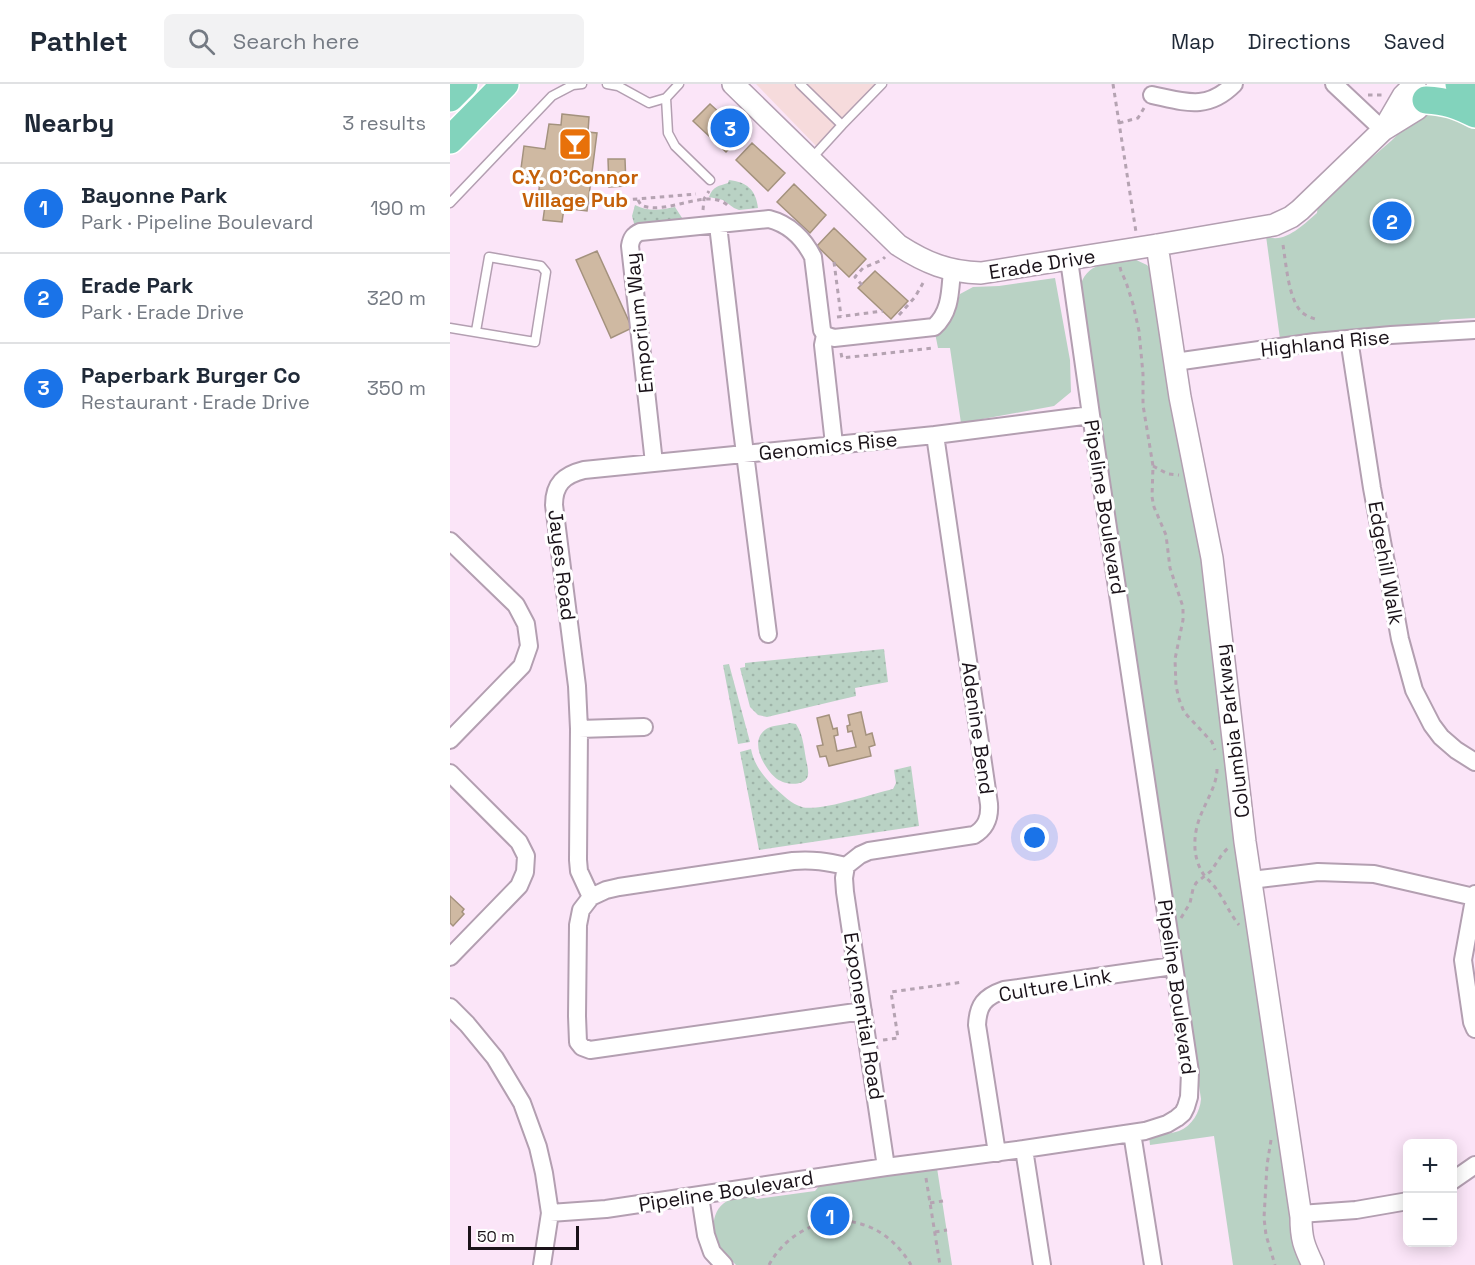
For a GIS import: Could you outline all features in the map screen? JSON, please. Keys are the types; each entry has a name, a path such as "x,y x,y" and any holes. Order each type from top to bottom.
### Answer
{"main road":[{"path":"450,98 464,84"},
{"path":"450,140 505,84"},
{"path":"1460,84 1475,99"},
{"path":"1428,89 1443,101 1475,114"}],"street":[{"name":"Erade Drive","path":"733,84 898,245 936,266 974,273 1069,260 1274,225 1291,217 1307,204 1383,130 1417,110 1428,89"},
{"path":"1152,95 1189,103 1204,102 1226,92 1234,84"},
{"path":"1334,84 1383,130"},
{"name":"Emporium Way","path":"654,463 631,241 640,232 711,221 769,219 781,222 792,230 813,257 822,330 825,335 823,345 834,444"},
{"path":"711,221 745,454"},
{"name":"Columbia Parkway","path":"1148,247 1175,362 1212,558 1242,819 1301,1216 1302,1239 1313,1265"},
{"name":"Pipeline Boulevard","path":"550,1213 606,1209 1132,1133 1156,1128 1177,1118 1186,1107 1190,1097 1190,1072 1069,260"},
{"path":"825,335 834,338 934,327 941,321 949,305 952,270"},
{"name":"Highland Rise","path":"1175,362 1349,339 1475,330"},
{"name":"Edgehill Walk","path":"1349,339 1372,488 1400,639 1414,690 1441,738 1475,762"},
{"name":"Genomics Rise","path":"768,634 745,454 935,435 1091,415"},
{"name":"Adenine Bend","path":"846,866 869,851 974,835 981,831 990,814 935,435"},
{"name":"Jayes Road","path":"591,897 579,871 578,860 577,686 554,498 559,483 573,473 584,470 745,454"},
{"path":"450,541 516,605 526,624 528,646 522,666 450,740"},
{"path":"579,729 644,727"},
{"path":"450,773 519,842 526,856 525,872 519,886 450,957"},
{"path":"846,866 825,861 793,861 636,884 606,890 591,897 580,910 578,925 578,1042 582,1047 590,1050 863,1011"},
{"name":"Exponential Road","path":"846,866 845,892 886,1167"},
{"path":"1251,880 1318,872 1374,874 1474,896 1463,960 1475,1029"},
{"name":"Culture Link","path":"997,1153 977,1025 979,1009 986,999 1004,990 1173,966"},
{"path":"450,1007 495,1058 522,1103 538,1148 550,1213 542,1265"},
{"path":"1132,1133 1153,1265"},
{"path":"1024,1149 1042,1265"},
{"path":"1457,1178 1475,1165"},
{"path":"700,1196 706,1235 712,1252 724,1265"},
{"path":"1301,1216 1403,1203"},
{"name":"Columbia Parkway","path":"1301,1216 1326,1265"}],"lane":[{"path":"450,203 552,96 573,85 582,84"},
{"path":"608,84 618,86 649,103 666,98 679,84"},
{"path":"800,84 842,125"},
{"path":"810,159 882,84"},
{"path":"666,98 668,133 675,146 712,183"},
{"path":"450,328 535,342 546,272 541,266 489,257 476,331"}],"path":[{"path":"1113,84 1119,123 1148,247"},
{"path":"1119,123 1138,118 1152,95"},
{"path":"711,221 704,199 712,183"},
{"path":"588,203 696,194"},
{"path":"638,200 641,206 653,209 668,208 704,199 723,202 732,212"},
{"path":"1283,245 1294,299 1299,310 1315,319"},
{"path":"862,285 855,277 859,269 882,260 888,254"},
{"path":"1120,260 1120,271 1137,316 1143,374 1143,405 1153,466 1152,497 1166,535 1170,568 1183,607 1183,620 1175,659 1179,699 1184,712 1212,742 1217,755"},
{"path":"834,262 841,316"},
{"path":"895,318 915,297 923,283"},
{"path":"1153,466 1168,474 1182,475"},
{"path":"1218,765 1215,783 1195,831 1196,855 1198,865 1241,927"},
{"path":"1178,922 1190,903 1196,883 1215,867 1222,853 1234,844"},
{"path":"876,1041 898,1038 891,992 963,982"},
{"path":"1273,1130 1267,1165 1264,1218 1266,1235 1275,1265"},
{"path":"926,1175 940,1265"},
{"path":"930,1203 943,1201"},
{"path":"769,1265 775,1254 796,1233 819,1224 845,1221 867,1226 884,1235 899,1248 911,1265"},
{"path":"935,1232 947,1230"}],"shaded area":[{"path":"756,84 887,84 821,151"}],"green space":[{"path":"1426,107 1475,120 1475,318 1441,320 1435,325 1280,339 1266,236 1280,238 1300,227 1317,213 1318,204 1391,141"},
{"path":"729,180 749,188 755,196 758,208 739,210 723,200 709,197 714,189 728,183"},
{"path":"635,205 655,210 675,207 684,221 635,227 632,216"},
{"path":"1134,259 1147,265 1153,272 1206,570 1309,1265 1233,1265 1214,1136 1150,1145 1149,1136 1175,1132 1188,1126 1197,1114 1201,1099 1081,298 1081,284 1090,271 1103,264"},
{"path":"1055,278 1070,360 1071,392 1054,406 961,423 950,348 938,348 935,333 954,315 960,294 973,287 999,286"},
{"path":"884,649 888,682 855,688 856,696 767,717 758,715 750,707 740,668 745,667 745,663"},
{"path":"729,664 750,742 738,744 723,665"},
{"path":"790,723 796,724 801,733 808,770 807,778 797,784 777,779 767,768 758,746 762,733 768,728"},
{"path":"751,749 760,770 775,788 794,804 810,808 833,805 893,789 896,783 894,770 911,766 919,826 759,850 740,752"},
{"path":"937,1168 952,1265 736,1265 722,1250 715,1236 714,1222 718,1210 727,1201 736,1198 750,1195 757,1199 815,1191 820,1185"}],"building":[{"path":"710,104 743,134 726,152 693,121"},
{"path":"562,114 589,117 588,132 597,133 587,211 564,208 562,222 543,220 547,191 539,190 540,178 520,176 524,146 545,149 549,124 561,125"},
{"path":"752,143 785,173 768,191 736,160"},
{"path":"608,159 625,159 626,186 609,187"},
{"path":"794,184 826,215 810,233 777,202"},
{"path":"834,228 866,259 849,277 817,246"},
{"path":"597,251 632,328 611,338 576,260"},
{"path":"875,271 908,301 891,319 858,288"},
{"path":"861,712 866,735 872,733 875,745 869,747 871,756 829,766 826,756 820,757 817,746 823,745 817,718 829,715 833,729 837,728 838,735 834,736 837,751 856,747 852,731 848,732 847,726 850,725 848,715"},
{"path":"450,896 464,909 462,912 464,914 453,926 450,923"}],"place":[{"name":"Paperbark Burger Co","path":"730,128"},
{"name":"C.Y. O'Connor Village Pub","path":"575,144"},
{"name":"Erade Park","path":"1392,221"},
{"name":"Bayonne Park","path":"830,1216"}]}
